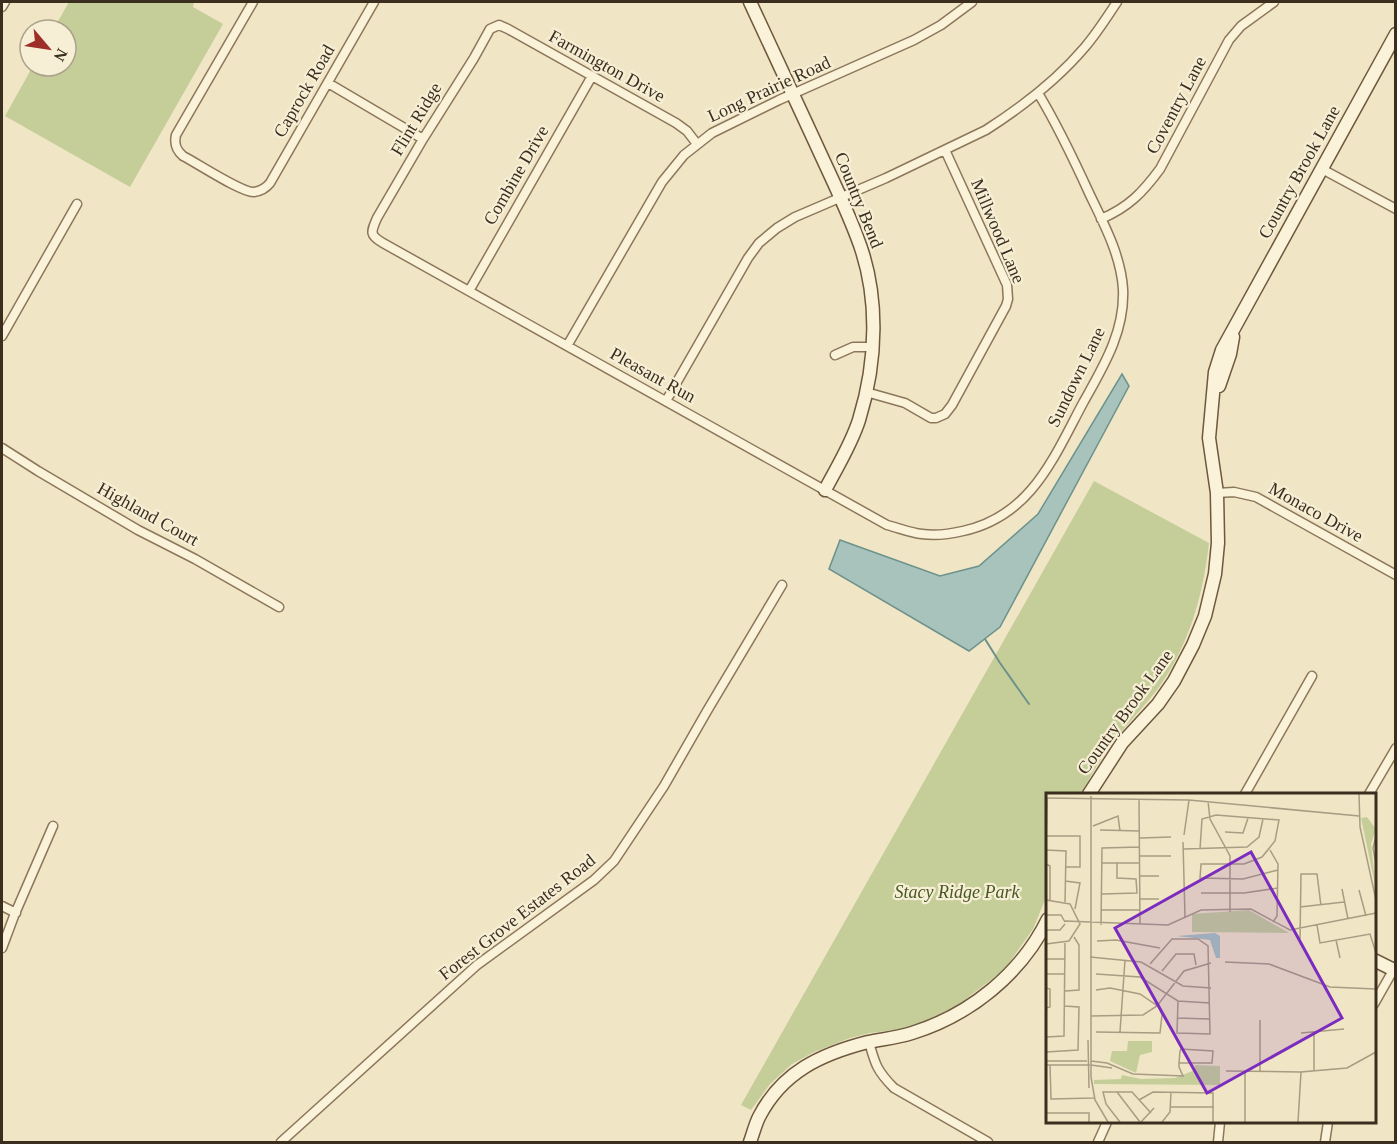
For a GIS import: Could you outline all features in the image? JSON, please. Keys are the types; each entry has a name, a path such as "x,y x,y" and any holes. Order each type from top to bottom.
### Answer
{"street":[{"path":"2,7 5,2"},
{"name":"Caprock Road","path":"253,2 175,140 176,147 183,156 249,192 257,192 270,183 374,2"},
{"name":"Country Bend","path":"750,2 858,238 871,288 873,347 866,392 852,439 825,490"},
{"name":"Long Prairie Road","path":"567,346 662,182 697,144 740,118 914,40 972,2"},
{"path":"666,401 748,258 759,243 795,217 886,178 986,130 1038,93 1085,47 1117,2"},
{"name":"Coventry Lane","path":"1101,219 1115,213 1147,187 1160,169 1229,40 1241,26 1275,2"},
{"name":"Farmington Drive","path":"496,25 501,25 676,123 687,131 697,144"},
{"name":"Flint Ridge","path":"372,234 377,218 423,139 490,29 496,25"},
{"name":"Country Brook Lane","path":"1090,793 1122,743 1158,704 1174,681 1187,659 1205,616 1215,574 1218,534 1217,493 1209,438 1212,404 1230,354 1235,328 1395,34"},
{"name":"Combine Drive","path":"469,291 592,76"},
{"path":"327,83 423,139"},
{"name":"Sundown Lane","path":"922,534 950,534 977,528 1005,514 1028,495 1052,460 1106,362 1119,328 1122,306 1121,273 1115,252 1055,121 1038,93"},
{"name":"Millwood Lane","path":"866,392 888,397 931,418 940,417 952,405 1006,306 1009,292 1007,285 945,150"},
{"path":"1322,169 1395,209"},
{"path":"3,330 77,204"},
{"name":"Pleasant Run","path":"372,234 375,238 887,525 922,534"},
{"path":"836,356 853,347 873,347"},
{"name":"Highland Court","path":"2,448 138,530 195,559 279,607"},
{"name":"Monaco Drive","path":"1217,493 1234,492 1256,496 1395,575"},
{"name":"Forest Grove Estates Road","path":"281,1143 477,965 594,880 614,861 664,786 782,585"},
{"path":"1246,793 1312,676"},
{"path":"1370,793 1395,748"},
{"path":"2,948 53,826"},
{"path":"2,906 16,913"},
{"path":"750,1143 758,1118 766,1104 787,1080 813,1061 828,1054 869,1042 891,1039 932,1026 970,1006 1020,963 1033,946 1046,921"},
{"path":"1376,961 1395,969 1376,1001"},
{"path":"869,1042 875,1066 894,1088 988,1143"},
{"path":"1098,1143 1107,1123"},
{"path":"1218,1143 1220,1123"},
{"path":"1325,1143 1328,1123"}],"green space":[{"path":"69,2 194,2 193,7 223,24 130,187 5,116 26,78 78,78 78,18 60,18"},
{"name":"Stacy Ridge Park","path":"1094,481 1209,543 1203,582 1193,620 1178,656 1157,690 1112,743 1082,793 1046,793 1046,897 1033,929 1004,970 959,1004 926,1021 902,1029 850,1038 814,1052 792,1064 770,1084 751,1110 741,1105"}],"water":[{"path":"1122,374 1129,386 1000,627 969,651 829,569 840,540 940,576 979,566 1038,514"}],"waterway":[{"path":"985,639 1029,704"}]}
